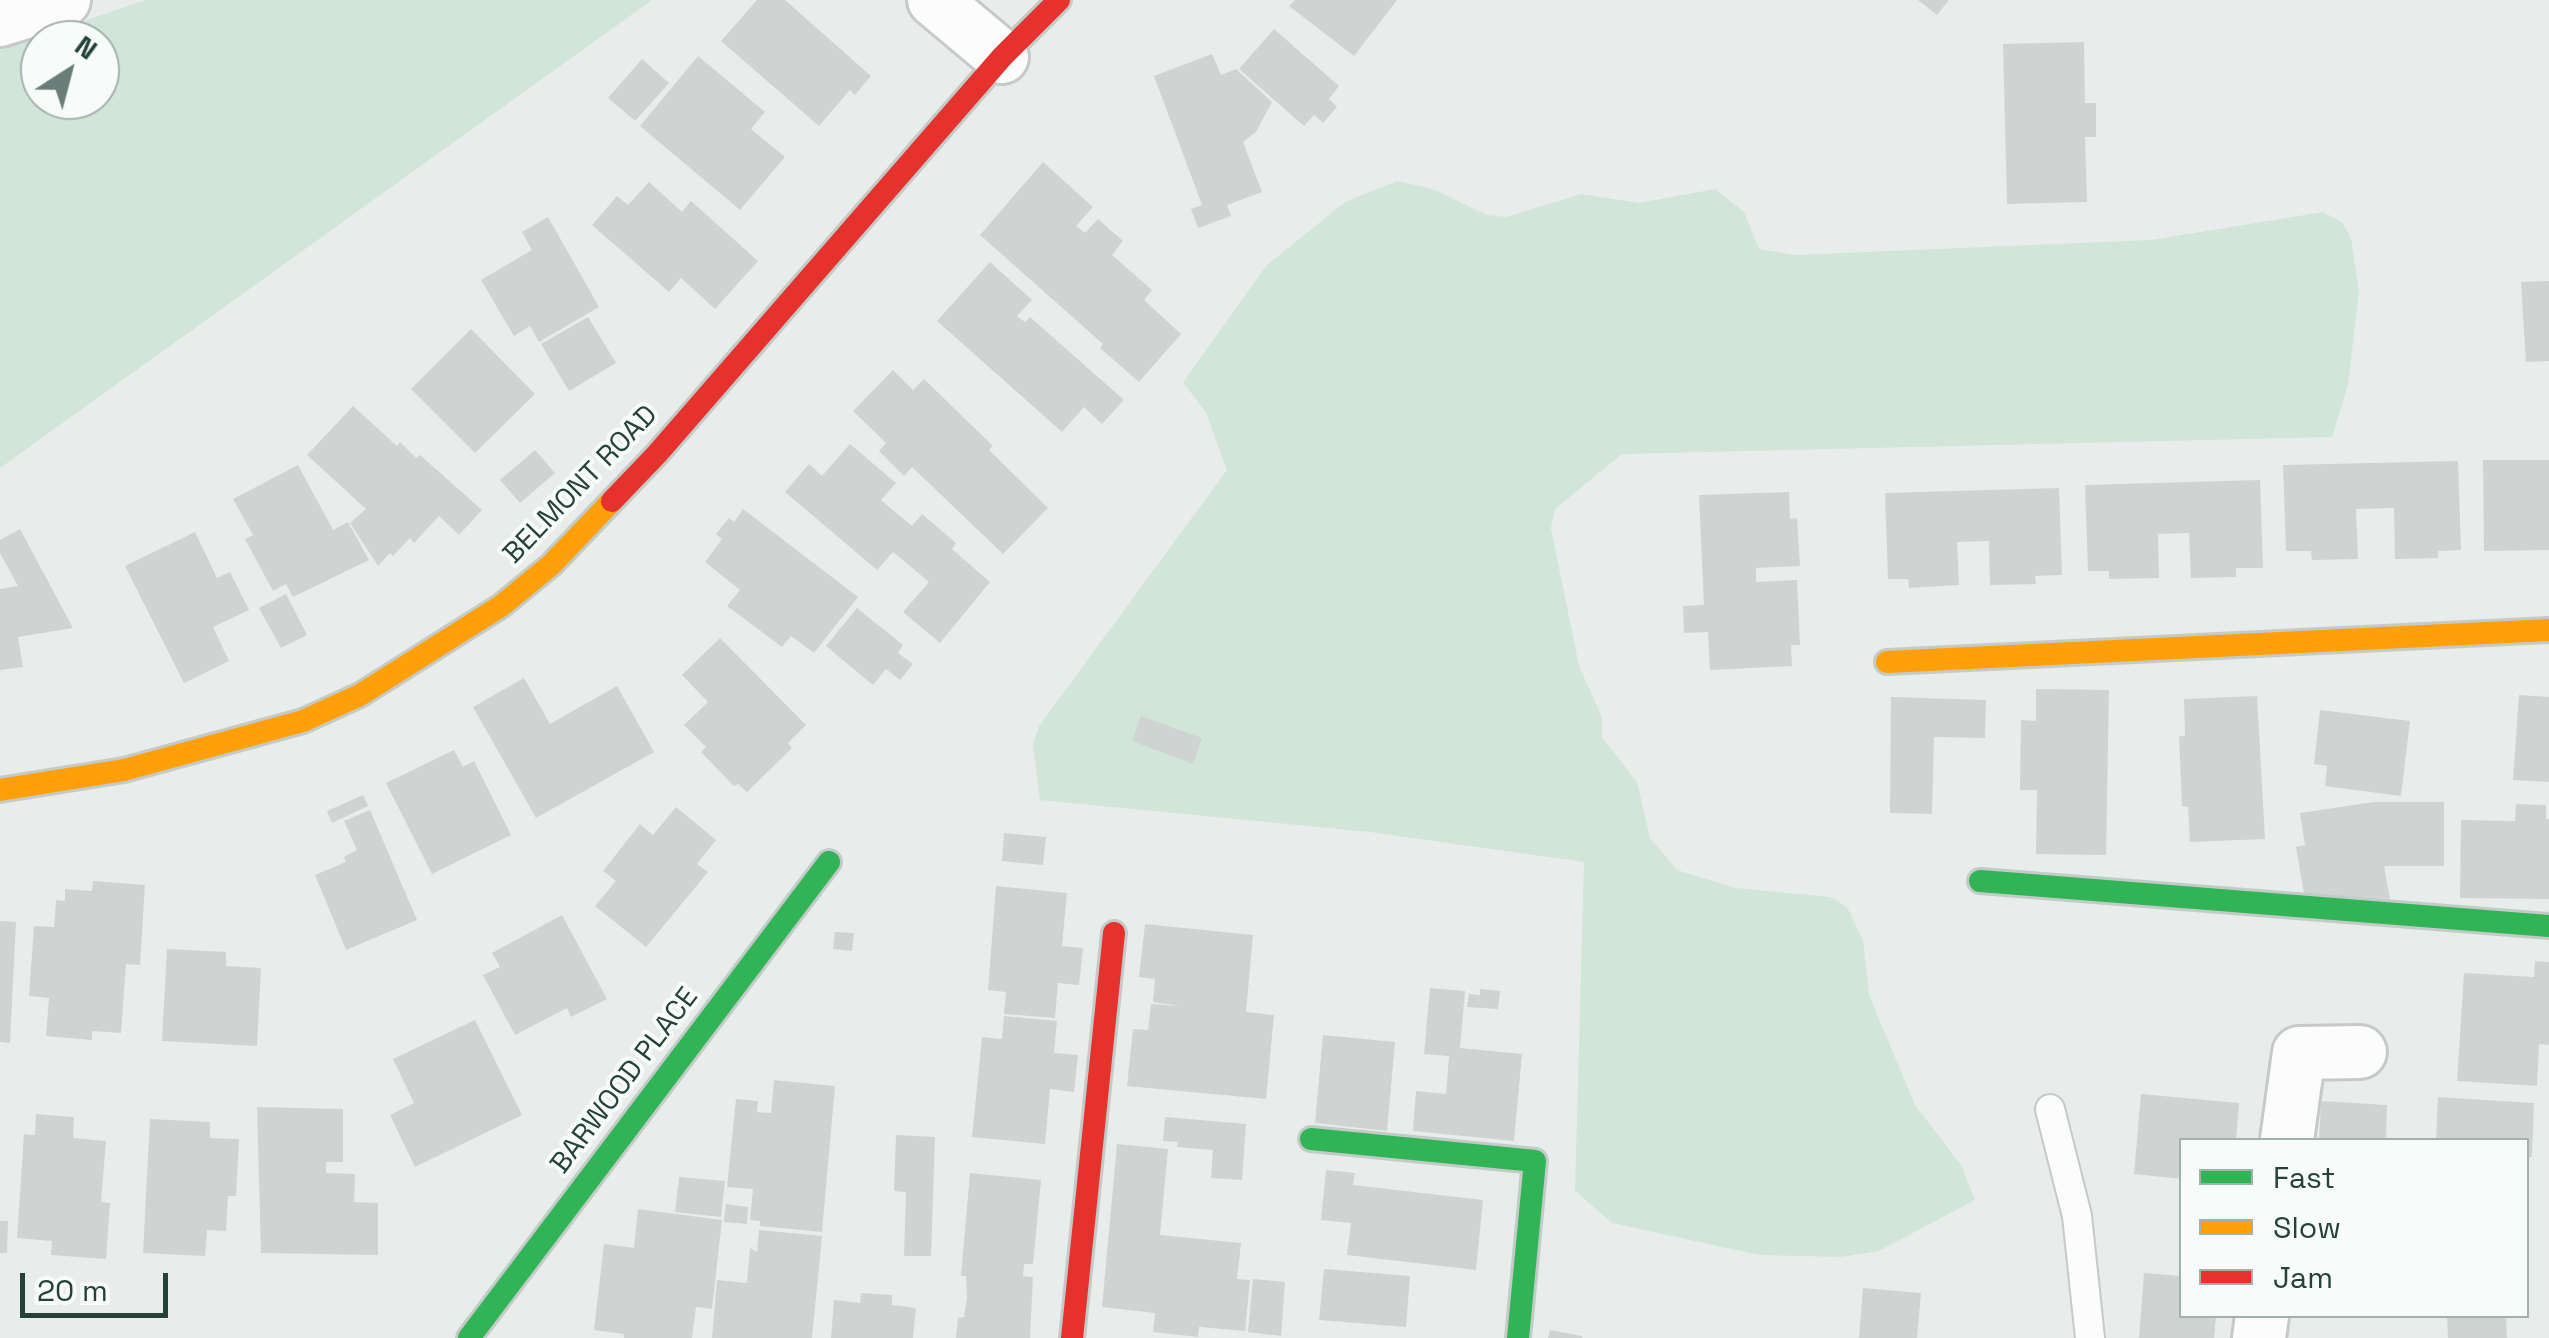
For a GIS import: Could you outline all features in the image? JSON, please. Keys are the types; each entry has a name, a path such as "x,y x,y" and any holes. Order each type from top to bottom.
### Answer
{"street":[{"path":"0,20 64,0"},
{"path":"934,0 1002,57"},
{"name":"BELMONT ROAD","path":"0,790 124,770 303,720 360,695 501,606 551,565 656,454 1002,57 1059,0"},
{"path":"1887,662 2549,630"},
{"name":"BARWOOD PLACE","path":"470,1338 830,862"},
{"path":"1980,881 2549,926"},
{"path":"1072,1338 1076,1266 1114,933"},
{"path":"2287,1138 2299,1053 2360,1052"},
{"path":"1311,1139 1536,1161 1530,1187 1518,1338"}],"lane":[{"path":"2050,1109 2076,1216 2090,1338"}],"green space":[{"path":"145,0 652,0 0,468 0,50 20,43 20,120 120,120 120,20 87,20"},
{"path":"1397,181 1433,189 1487,215 1506,217 1581,194 1639,203 1715,189 1744,212 1759,249 1796,255 2151,240 2323,212 2342,222 2351,238 2359,292 2348,385 2332,437 1622,454 1555,509 1551,528 1579,666 1602,717 1602,737 1637,782 1650,838 1677,870 1735,888 1830,897 1847,907 1863,940 1869,995 1915,1105 1961,1165 1975,1200 1879,1251 1841,1257 1759,1255 1612,1223 1575,1191 1584,862 1370,832 1040,800 1033,745 1039,726 1227,470 1206,413 1183,382 1267,265 1345,202"}],"building":[{"path":"757,0 785,0 871,76 855,95 850,90 819,126 721,41"},
{"path":"1295,0 1397,0 1354,56 1289,6"},
{"path":"1918,0 1949,0 1937,15"},
{"path":"1274,29 1339,86 1329,99 1337,107 1323,123 1314,115 1304,126 1239,69"},
{"path":"2084,42 2085,103 2096,103 2096,137 2085,137 2087,202 2007,204 2003,44"},
{"path":"1212,54 1221,75 1236,69 1272,102 1256,132 1243,142 1262,192 1227,205 1231,216 1198,228 1191,209 1202,205 1154,76"},
{"path":"698,56 765,112 751,129 785,157 740,210 640,126"},
{"path":"642,59 669,83 635,121 608,98"},
{"path":"1043,162 1093,207 1076,226 1085,233 1098,219 1123,241 1112,255 1152,290 1144,300 1181,334 1139,382 1100,348 1103,344 980,235"},
{"path":"649,182 682,212 691,201 758,261 715,309 681,278 669,292 592,225 617,196 628,205"},
{"path":"548,217 599,307 539,342 530,326 514,336 481,280 532,250 522,232"},
{"path":"990,262 1032,300 1017,316 1025,322 1030,317 1124,400 1102,424 1084,407 1062,432 937,321"},
{"path":"2549,281 2549,361 2526,362 2521,282"},
{"path":"588,317 616,363 569,391 541,344"},
{"path":"471,329 535,394 475,453 411,389"},
{"path":"893,370 913,390 924,379 993,446 989,450 1048,508 1003,554 912,467 904,476 879,451 886,443 853,411"},
{"path":"353,406 397,446 400,442 416,458 420,455 482,510 459,535 439,516 414,543 410,538 378,566 350,523 366,509 307,455"},
{"path":"850,444 896,483 881,500 912,526 922,514 956,543 952,549 990,582 940,643 903,612 929,582 893,552 877,570 785,492 809,464 822,476"},
{"path":"535,450 555,473 520,503 500,480"},
{"path":"2483,460 2549,460 2549,550 2484,551"},
{"path":"2458,461 2461,550 2438,551 2438,558 2395,559 2394,508 2356,509 2358,559 2312,560 2311,551 2286,551 2283,465"},
{"path":"298,465 333,530 348,522 369,560 293,597 286,584 273,591 245,539 253,535 233,499"},
{"path":"2260,480 2263,568 2236,568 2236,577 2191,578 2189,533 2158,534 2159,578 2109,579 2109,571 2088,571 2085,485"},
{"path":"2059,488 2062,575 2035,576 2036,584 1990,585 1989,541 1957,542 1959,585 1909,588 1908,579 1888,579 1885,493"},
{"path":"1789,492 1790,519 1797,518 1800,566 1756,568 1756,582 1797,580 1800,645 1791,645 1792,666 1710,670 1708,632 1684,633 1683,606 1704,605 1699,495"},
{"path":"743,509 858,597 814,653 791,636 782,647 727,606 740,590 705,562 722,539 716,534 729,518 734,522"},
{"path":"20,529 73,628 18,637 23,667 0,670 0,589 18,586 0,553 0,540"},
{"path":"195,532 217,578 230,572 249,610 213,627 229,661 184,683 125,566"},
{"path":"286,594 307,635 281,648 259,608"},
{"path":"857,608 903,645 898,653 913,664 900,680 886,669 873,685 826,646"},
{"path":"720,638 806,725 788,743 792,748 747,792 738,784 734,786 701,752 706,747 684,725 708,702 682,675"},
{"path":"524,678 550,724 617,686 654,752 536,818 473,707"},
{"path":"2036,689 2109,690 2106,855 2036,854 2037,790 2020,790 2021,720 2036,721"},
{"path":"2519,695 2549,697 2549,782 2513,780"},
{"path":"2257,696 2265,839 2190,842 2188,807 2182,806 2179,736 2185,736 2184,699"},
{"path":"1891,697 1986,700 1985,738 1934,737 1932,814 1890,813"},
{"path":"2320,710 2410,721 2401,796 2325,786 2327,766 2314,764"},
{"path":"1141,716 1202,738 1193,764 1132,741"},
{"path":"454,750 463,767 474,761 511,835 432,874 386,783"},
{"path":"363,795 368,806 332,823 327,811"},
{"path":"2374,802 2444,802 2444,866 2384,866 2390,899 2304,894 2296,847 2305,845 2300,813"},
{"path":"2516,804 2546,805 2549,899 2460,898 2461,820 2515,821"},
{"path":"676,807 716,840 697,864 708,872 646,947 595,906 616,881 603,871 640,824 653,835"},
{"path":"370,810 417,920 346,950 315,875 346,862 344,857 357,850 344,821"},
{"path":"1004,833 1046,837 1043,865 1002,861"},
{"path":"93,881 145,885 140,965 126,964 121,1033 92,1031 92,1040 46,1036 49,998 29,996 34,926 54,927 56,900 65,901 65,889 92,891"},
{"path":"996,886 1067,893 1062,946 1083,948 1079,985 1058,983 1055,1018 1004,1014 1006,992 988,990"},
{"path":"562,915 607,999 571,1017 567,1008 515,1035 483,975 500,967 492,953"},
{"path":"0,921 16,922 10,1043 0,1042"},
{"path":"1145,924 1253,935 1246,1012 1274,1015 1266,1099 1127,1086 1133,1029 1148,1030 1151,1004 1180,1006 1153,1002 1155,979 1139,977"},
{"path":"835,932 854,933 852,951 833,949"},
{"path":"167,949 226,952 226,966 261,968 257,1046 162,1041"},
{"path":"2535,961 2549,962 2549,1045 2539,1044 2537,1086 2457,1081 2464,973 2534,977"},
{"path":"1430,988 1465,991 1460,1048 1522,1054 1514,1141 1413,1131 1416,1091 1446,1094 1449,1056 1424,1054"},
{"path":"1480,989 1500,991 1498,1009 1467,1007 1469,994 1480,995"},
{"path":"1004,1016 1057,1021 1054,1053 1078,1055 1074,1092 1050,1089 1045,1144 972,1137 982,1037 1002,1039"},
{"path":"475,1020 522,1115 415,1167 390,1115 414,1103 393,1059"},
{"path":"1323,1035 1395,1042 1387,1131 1315,1123"},
{"path":"774,1080 835,1086 822,1232 760,1226 760,1221 750,1220 753,1189 727,1187 736,1099 758,1101 757,1112 771,1113"},
{"path":"2141,1094 2239,1103 2236,1138 2179,1138 2179,1179 2134,1174"},
{"path":"2438,1097 2534,1103 2532,1157 2529,1138 2436,1138"},
{"path":"2321,1101 2387,1105 2386,1138 2319,1138"},
{"path":"257,1107 343,1109 343,1162 326,1162 326,1173 355,1174 354,1202 378,1203 378,1255 261,1253"},
{"path":"36,1114 74,1117 73,1138 106,1141 101,1202 110,1203 106,1259 51,1255 52,1241 17,1238 24,1134 35,1135"},
{"path":"1165,1117 1246,1124 1242,1180 1211,1178 1213,1150 1177,1147 1178,1142 1163,1141"},
{"path":"150,1119 210,1122 210,1138 239,1139 236,1196 228,1196 226,1231 207,1230 205,1256 143,1253"},
{"path":"896,1135 935,1137 931,1256 904,1256 906,1192 894,1191"},
{"path":"1117,1144 1168,1149 1160,1235 1241,1243 1237,1279 1250,1280 1245,1331 1199,1327 1198,1337 1153,1332 1155,1313 1102,1307"},
{"path":"1326,1170 1355,1173 1353,1185 1483,1200 1476,1270 1347,1255 1351,1223 1321,1220"},
{"path":"970,1173 1041,1180 1033,1264 1024,1264 1023,1276 1033,1277 1030,1338 956,1338 958,1318 964,1317 967,1297 966,1276 961,1276"},
{"path":"679,1177 725,1181 721,1217 675,1212"},
{"path":"726,1204 748,1207 747,1224 724,1222"},
{"path":"638,1209 722,1220 712,1309 696,1307 692,1338 624,1338 624,1334 594,1330 604,1244 634,1248"},
{"path":"0,1221 8,1221 7,1253 0,1253"},
{"path":"759,1230 822,1236 812,1338 712,1338 717,1280 747,1283 750,1248 757,1252"},
{"path":"1324,1269 1410,1276 1406,1327 1319,1320"},
{"path":"2144,1273 2179,1276 2179,1318 2216,1318 2214,1338 2139,1338"},
{"path":"1253,1279 1285,1282 1281,1336 1248,1332"},
{"path":"1863,1288 1921,1293 1917,1338 1859,1338"},
{"path":"861,1293 892,1295 892,1305 916,1308 913,1338 831,1338 834,1300 860,1303"},
{"path":"2447,1318 2506,1318 2507,1338 2448,1338"},
{"path":"1550,1330 1582,1336 1582,1338 1548,1338"}],"traffic: fast":[{"path":"469,1338 829,862"},
{"path":"1980,881 2549,926"},
{"path":"1311,1139 1535,1161 1518,1338"}],"traffic: slow":[{"path":"0,790 124,770 303,721 360,695 501,606 551,565 612,501"},
{"path":"1887,662 2549,630"}],"traffic: jam":[{"path":"612,501 1002,57 1059,0"},
{"path":"1072,1338 1114,933"}]}
